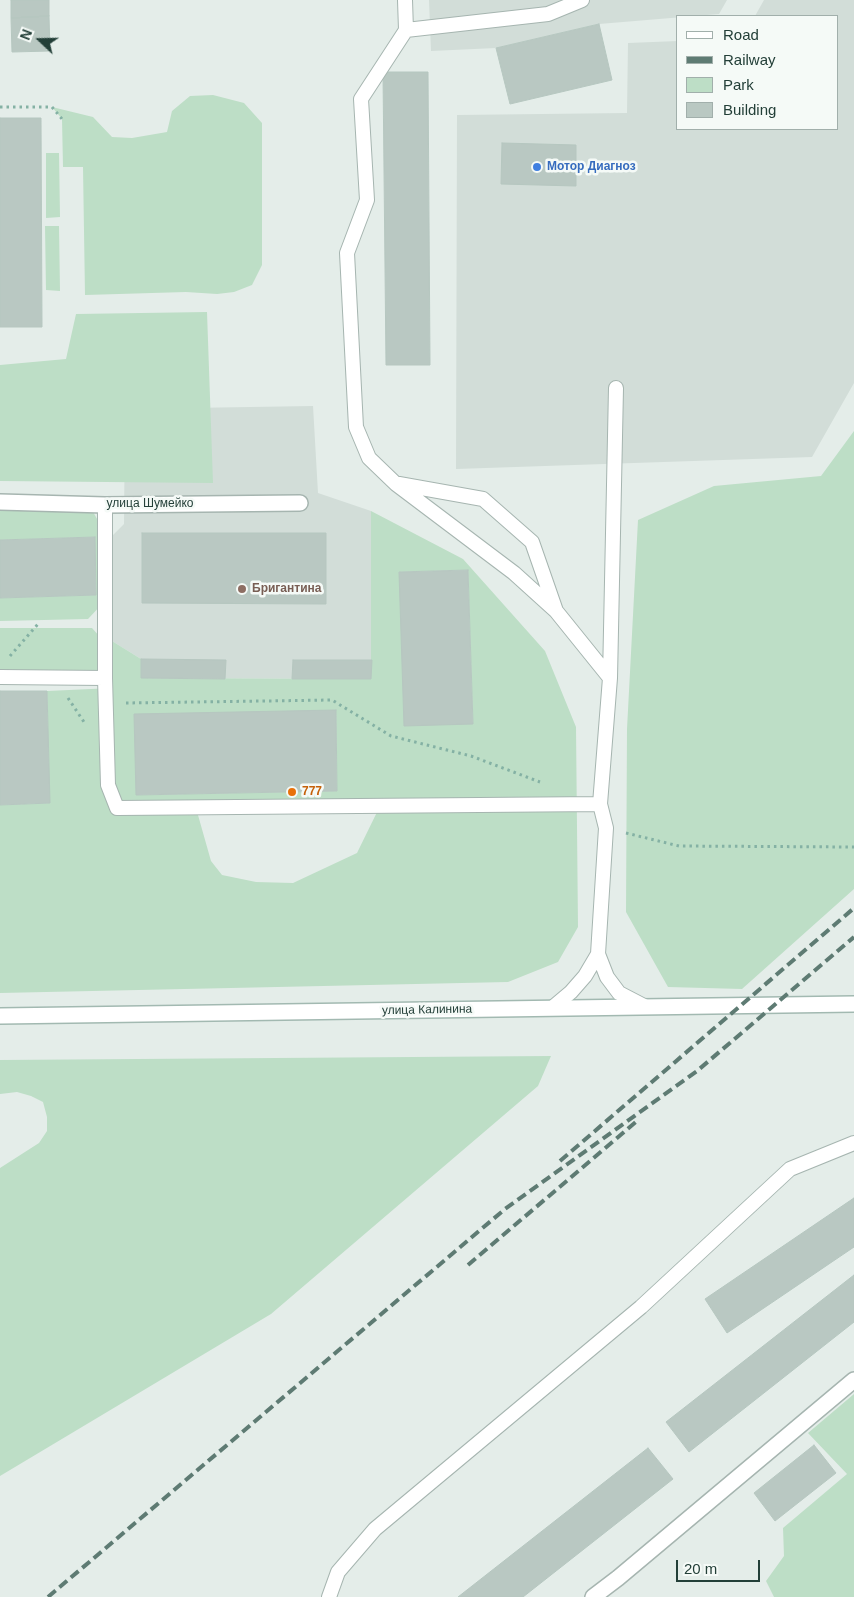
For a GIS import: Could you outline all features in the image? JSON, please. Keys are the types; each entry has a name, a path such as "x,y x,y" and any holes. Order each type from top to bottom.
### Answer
{"main road":[{"name":"улица Шумейко","path":"0,502 105,504 300,503"},
{"name":"улица Калинина","path":"0,1016 854,1004"},
{"path":"593,1597 854,1380"}],"lane":[{"path":"405,0 406,30 360,99 367,200 347,252 356,428 369,458 396,484 514,573 556,611 610,678"},
{"path":"406,30 548,14 582,0"},
{"path":"616,388 610,678 600,804 606,828 598,954 607,977 620,993 646,1007"},
{"path":"396,484 483,499 532,542 556,611"},
{"path":"105,504 105,678 108,786 117,808 600,804"},
{"path":"0,677 105,678"},
{"path":"552,1008 571,992 585,976 598,954"},
{"path":"329,1597 338,1572 375,1529 641,1307 790,1169 854,1143"}],"path":[{"path":"0,107 52,107 62,119"},
{"path":"6,660 38,624"},
{"path":"53,678 86,724"},
{"path":"106,704 332,700 391,736 471,756 545,784"},
{"path":"606,828 679,846 854,847"}],"shaded area":[{"path":"429,0 727,0 719,14 676,15 676,18 599,24 496,48 431,51"},
{"path":"764,0 854,0 854,383 812,457 456,469 457,115 627,113 628,43 676,41 676,130 839,130 839,15 756,15"},
{"name":"Бригантина","path":"313,406 318,493 371,511 371,679 141,678 141,659 112,641 111,537 124,524 125,409"}],"green space":[{"path":"213,95 244,103 262,123 262,265 252,285 234,292 217,294 186,292 85,295 83,167 63,167 62,119 52,107 93,117 112,137 132,138 167,132 172,111 190,96"},
{"path":"46,153 59,153 60,217 46,218"},
{"path":"45,226 59,226 60,291 46,290"},
{"path":"207,312 213,483 0,481 0,365 66,359 76,314"},
{"path":"854,431 854,889 742,989 668,987 626,912 627,729 638,520 714,486 821,476"},
{"path":"0,510 92,510 101,526 103,603 88,619 0,621 0,598 96,595 94,537 0,540"},
{"path":"371,511 463,559 545,651 576,727 578,927 558,962 508,982 0,993 0,805 49,803 47,691 113,688 112,641 141,659 141,678 371,679","holes":["468,570 473,723 399,572","336,711 337,791 136,795","380,806 357,853 293,883 256,882 222,875 211,861 196,808"]},
{"path":"0,628 92,628 100,637 100,671 0,671"},
{"path":"551,1056 538,1086 271,1314 0,1476 0,1168 39,1143 47,1131 47,1117 43,1102 31,1096 17,1092 0,1094 0,1060"},
{"path":"854,1394 854,1597 774,1597 766,1581 784,1556 783,1528 847,1474 808,1433"}],"building":[{"path":"11,0 49,0 49,16 11,18"},
{"path":"49,16 50,51 12,52 11,18"},
{"path":"599,24 612,80 510,104 496,48"},
{"path":"383,72 428,72 430,365 386,365"},
{"path":"0,118 41,118 42,327 0,327"},
{"path":"502,143 576,145 576,186 501,184"},
{"path":"142,533 326,533 326,604 142,603"},
{"path":"95,537 96,595 0,598 0,540"},
{"path":"468,570 473,724 404,726 399,572"},
{"path":"141,659 226,660 225,679 141,678"},
{"path":"293,660 372,660 371,679 292,679"},
{"path":"0,691 47,691 50,803 0,805"},
{"path":"336,710 337,791 136,795 134,714"},
{"path":"854,1198 854,1247 727,1333 705,1299"},
{"path":"854,1275 854,1322 689,1452 666,1422"},
{"path":"814,1445 836,1473 775,1521 754,1493"},
{"path":"648,1448 673,1479 523,1597 458,1597"}],"railway":[{"path":"560,1161 854,908"},
{"path":"48,1597 505,1209 697,1071 854,937"},
{"path":"468,1265 637,1121"}],"place":[{"name":"Мотор Диагноз","path":"537,167"},
{"name":"Бригантина","path":"242,589"},
{"name":"777","path":"292,792"}]}
